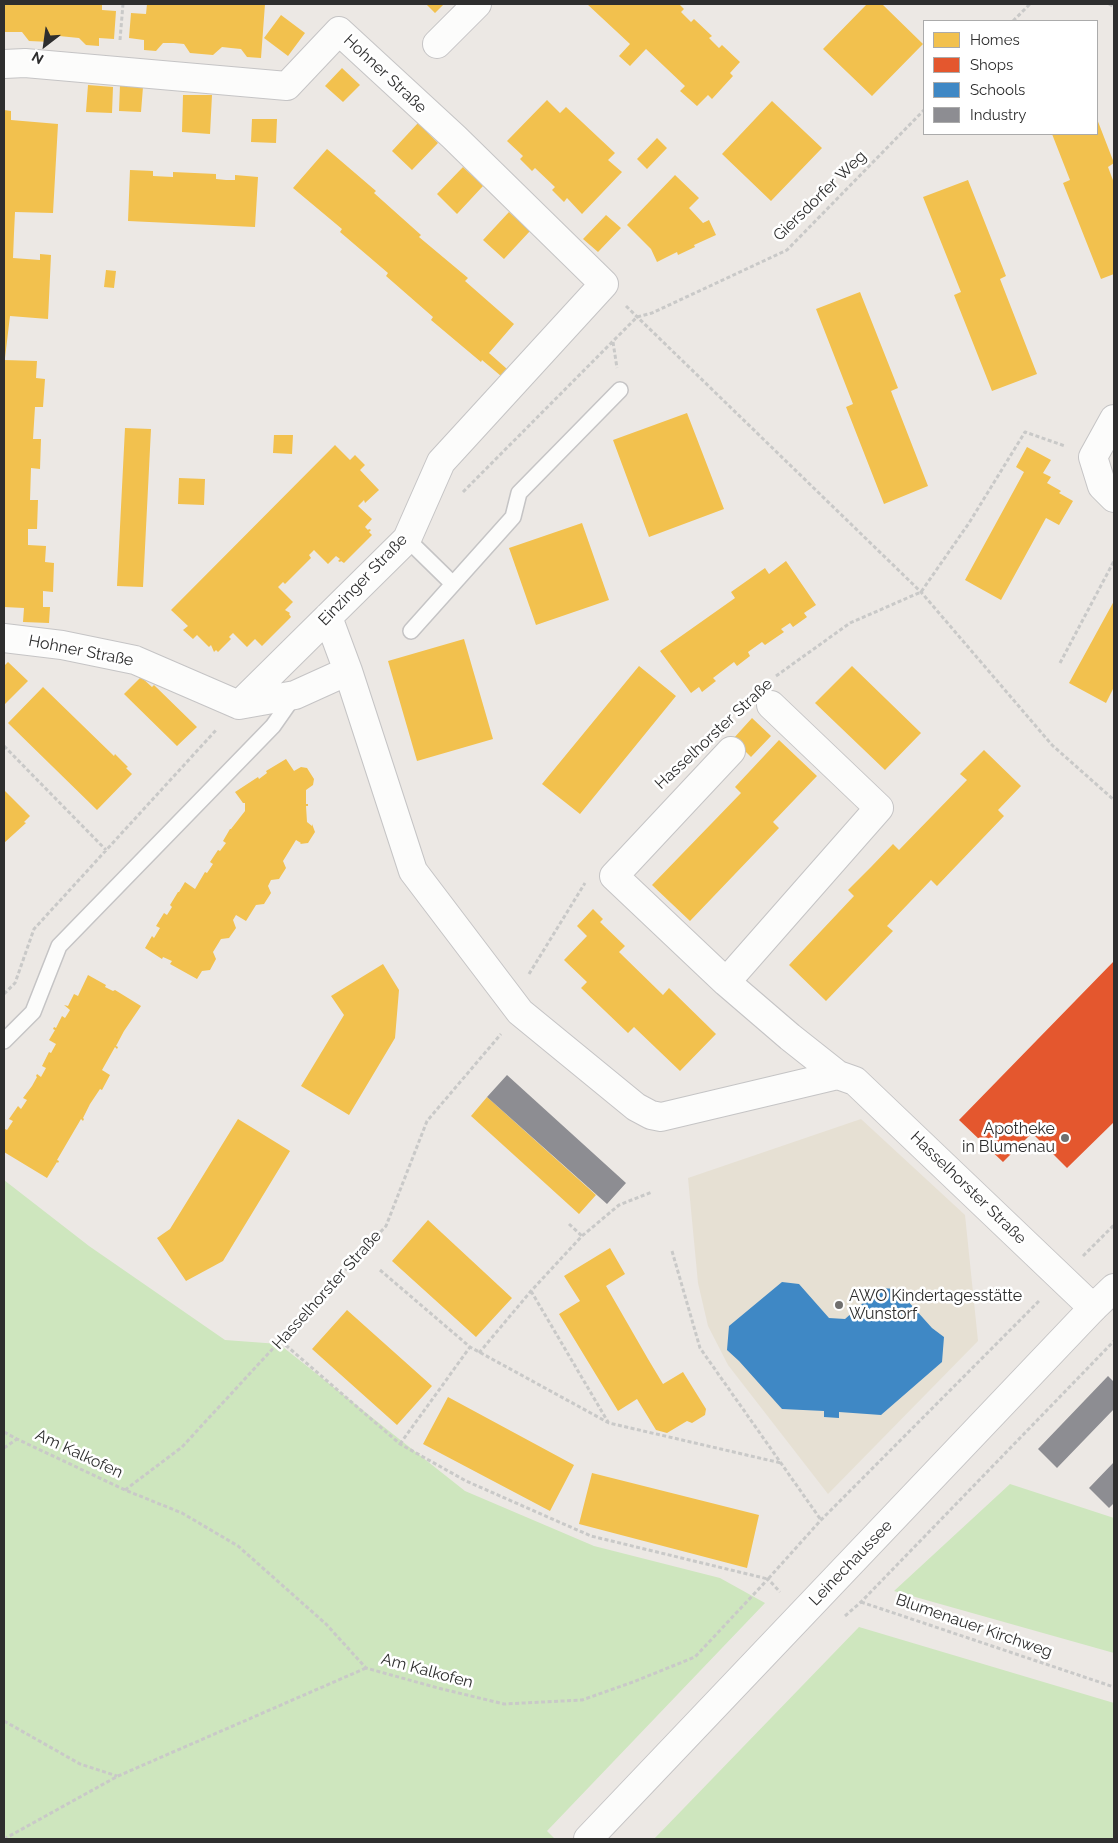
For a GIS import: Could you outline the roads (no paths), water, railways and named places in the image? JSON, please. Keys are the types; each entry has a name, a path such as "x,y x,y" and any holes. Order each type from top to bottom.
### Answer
{"street":[{"path":"437,44 477,4"},
{"name":"Hohner Straße","path":"4,64 25,63 287,86 339,31 454,138 604,284"},
{"name":"Einzinger Straße","path":"239,705 407,539 441,462 604,284"},
{"path":"1114,419 1093,457 1102,486 1114,498"},
{"path":"328,617 414,871 520,1012 636,1107 651,1115 661,1117 838,1075"},
{"name":"Hohner Straße","path":"4,638 62,645 135,660 239,705"},
{"path":"239,705 294,695 348,672"},
{"name":"Hasselhorster Straße","path":"726,982 879,808 770,693"},
{"name":"Hasselhorster Straße","path":"731,751 614,876 726,982 838,1075 855,1081 1061,1278 1107,1300"},
{"name":"Leinechaussee","path":"588,1839 801,1614 1107,1300"}],"lane":[{"path":"411,632 513,517 519,493 620,390"},
{"path":"407,539 454,584"},
{"path":"4,1041 32,1012 59,946 273,726 294,695"}],"place":[{"name":"Apotheke in Blumenau","path":"1065,1138"},
{"name":"AWO Kindertagesstätte Wunstorf","path":"839,1305"}]}
